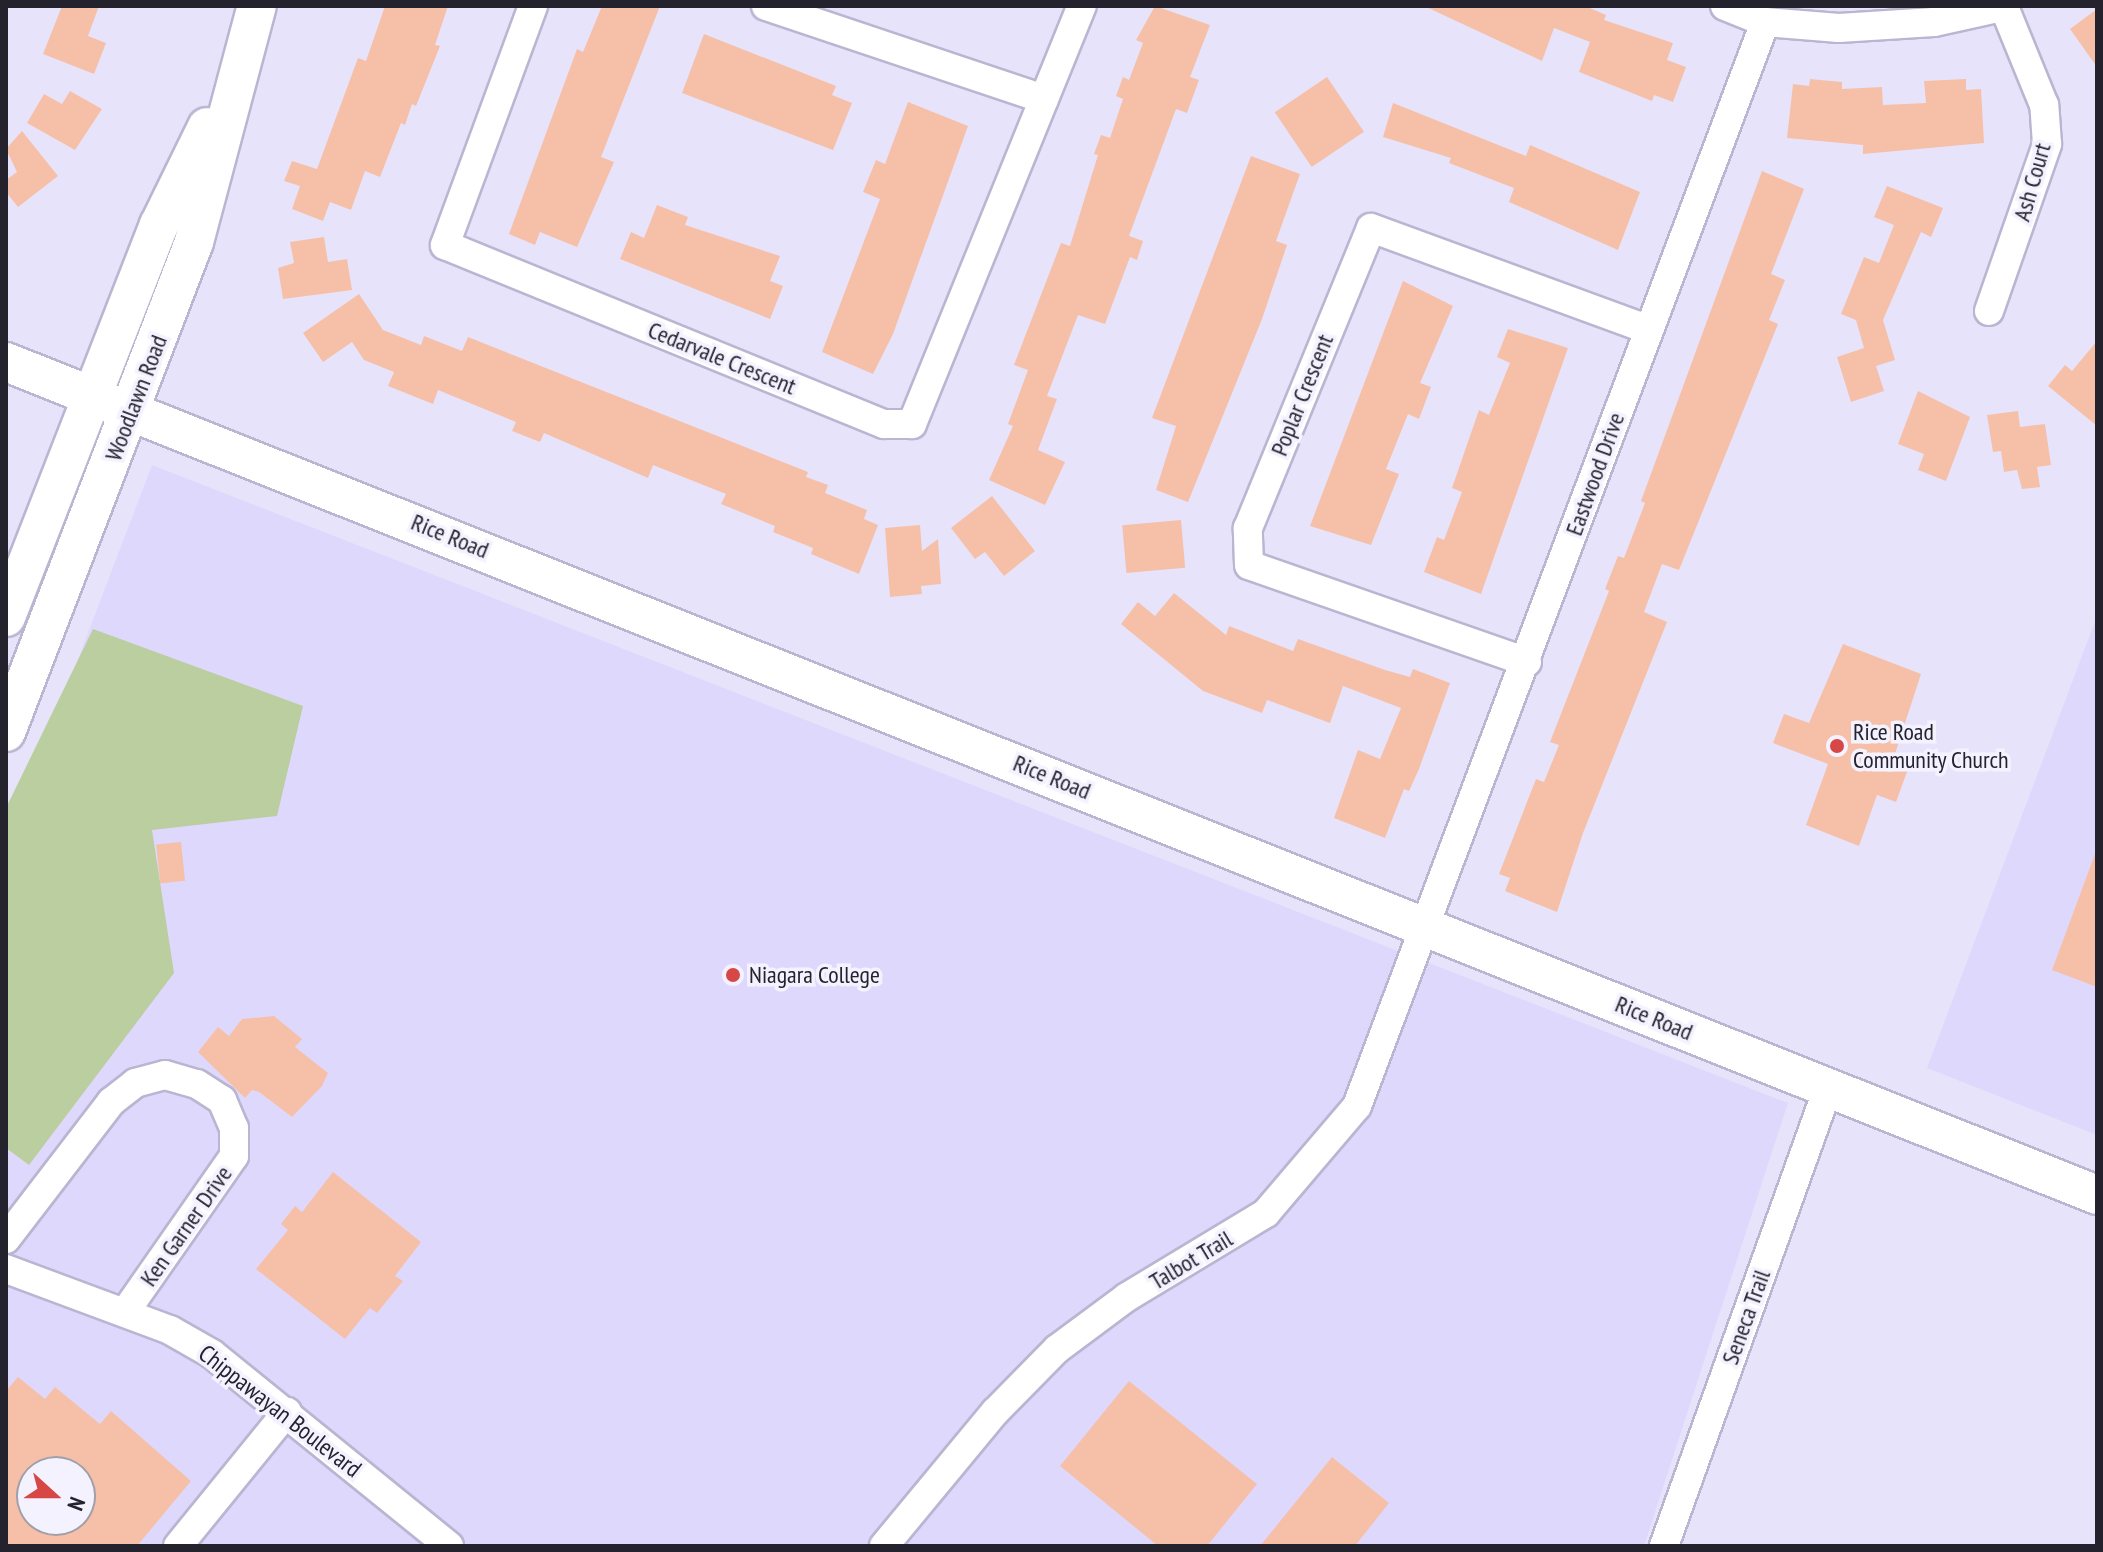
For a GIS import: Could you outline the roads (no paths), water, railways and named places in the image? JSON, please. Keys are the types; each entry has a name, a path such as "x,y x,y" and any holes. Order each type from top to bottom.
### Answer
{"street":[{"name":"Woodlawn Road","path":"6,732 194,242 241,56 257,6"},
{"name":"Cedarvale Crescent","path":"533,6 445,245 884,424 912,424 1082,6"},
{"path":"766,6 1044,99"},
{"path":"1725,6 1765,22 1839,28 1918,23 2005,6"},
{"name":"Ash Court","path":"1989,311 2047,144 2044,105 2005,6"},
{"name":"Eastwood Drive","path":"1425,926 1527,662 1647,329 1765,22"},
{"name":"Woodlawn Road","path":"6,617 159,225 241,56"},
{"name":"Poplar Crescent","path":"1527,662 1249,565 1248,528 1371,228 1647,329"},
{"name":"Rice Road","path":"6,362 131,409 2097,1195"},
{"name":"Talbot Trail","path":"884,1546 995,1412 1057,1349 1127,1297 1247,1227 1298,1180 1338,1123 1357,1106 1425,926"},
{"name":"Ken Garner Drive","path":"6,1239 111,1102 135,1083 165,1075 197,1084 222,1100 234,1128 234,1156 216,1188 125,1312"},
{"name":"Seneca Trail","path":"1664,1546 1828,1088"},
{"name":"Chippawayan Boulevard","path":"6,1269 125,1312 212,1354 449,1546"},
{"path":"178,1546 287,1412"}],"place":[{"name":"Rice Road Community Church","path":"1837,746"},
{"name":"Niagara College","path":"733,975"}]}
